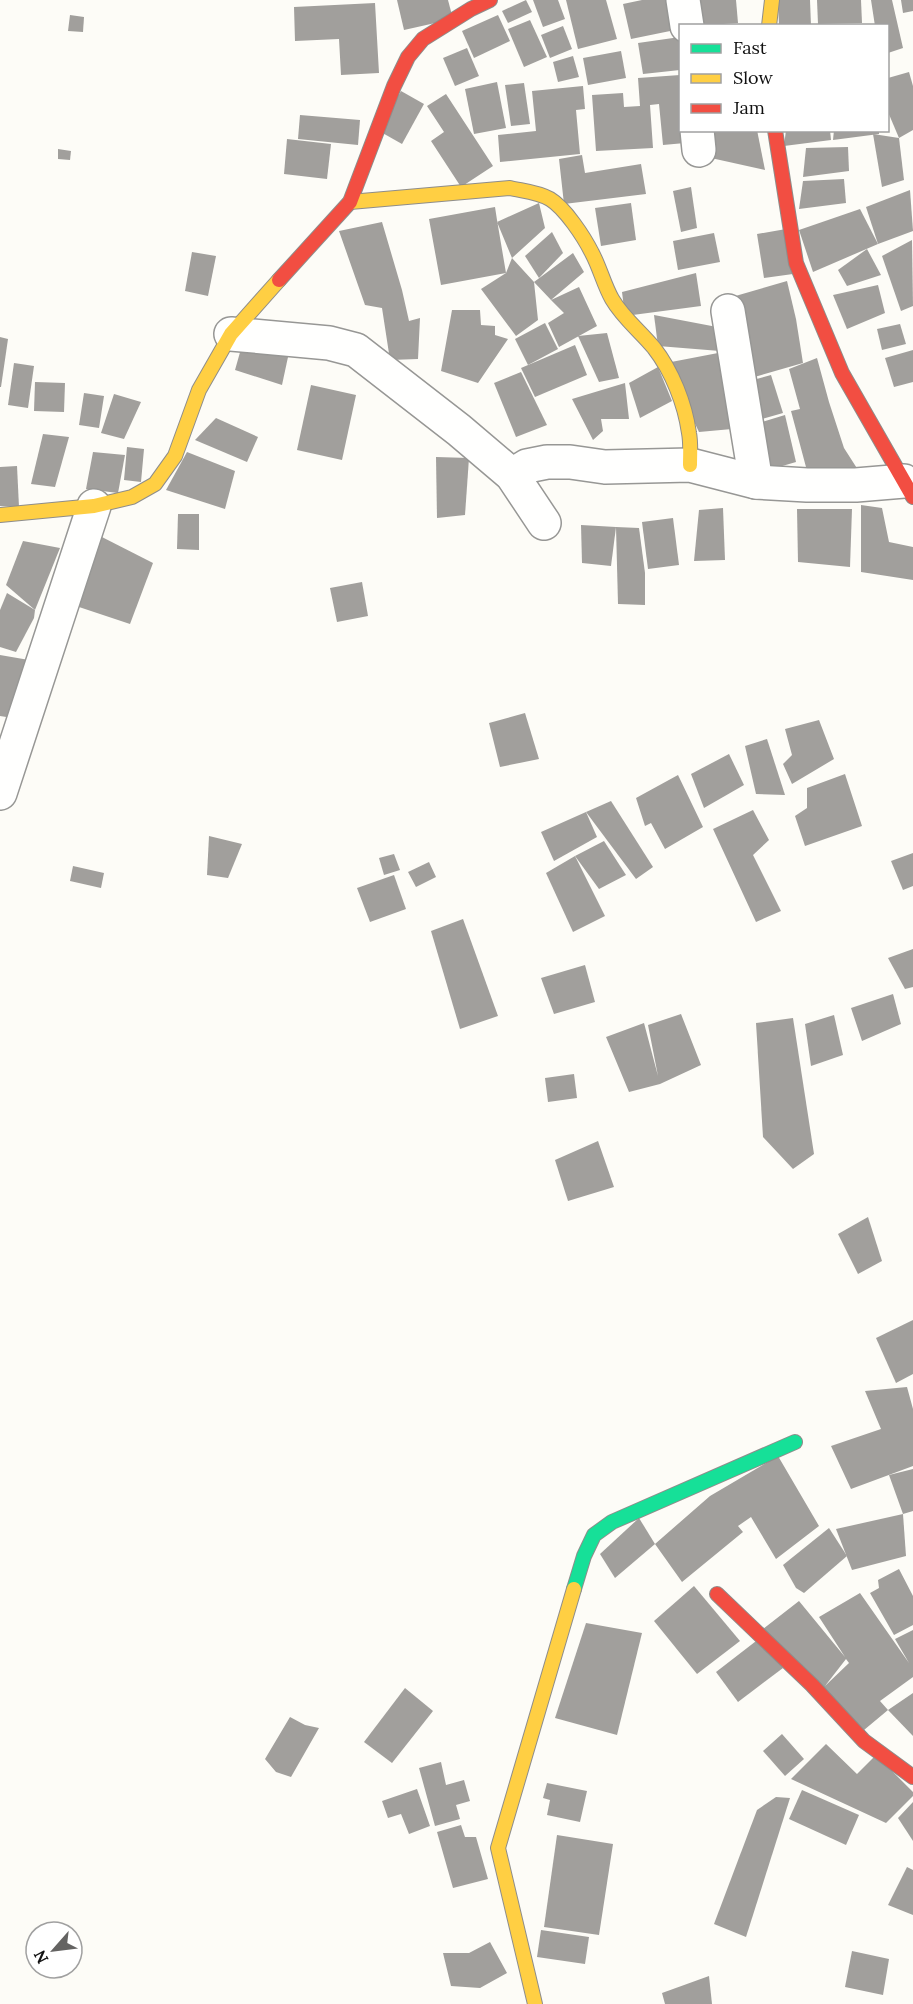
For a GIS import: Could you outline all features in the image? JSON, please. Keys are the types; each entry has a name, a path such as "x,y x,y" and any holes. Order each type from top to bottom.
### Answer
{"street":[{"path":"0,514 94,506 132,497 155,484 166,471 182,441 199,390 231,334 350,202 394,86 408,57 423,39 490,0"},
{"path":"683,0 687,24"},
{"path":"770,24 772,0"},
{"path":"775,132 796,263 842,373 909,489"},
{"path":"350,202 510,188 536,193 551,199 568,216 592,252 611,298 622,315 656,351 669,374 679,396 689,434 690,465"},
{"path":"728,311 756,482"},
{"path":"231,334 329,344 356,350 459,430 512,475 544,523"},
{"path":"512,475 528,466 547,462 570,462 606,467 690,465 756,482 909,489"},
{"path":"0,793 94,506"},
{"path":"535,2004 498,1848 584,1556 594,1535 612,1522 795,1442"},
{"path":"717,1594 812,1685 864,1741 913,1777"}],"building":[{"path":"397,0 448,0 453,19 404,30"},
{"path":"526,0 532,12 508,23 502,11"},
{"path":"533,0 558,0 565,19 543,27"},
{"path":"566,0 606,0 617,39 578,49"},
{"path":"642,0 673,0 679,29 631,39 623,4"},
{"path":"691,0 736,0 738,23 694,24"},
{"path":"778,0 810,0 811,24 779,24"},
{"path":"817,0 861,0 862,23 818,24"},
{"path":"871,0 892,0 903,48 889,53 889,24 875,24"},
{"path":"901,0 913,0 913,11 903,13"},
{"path":"375,3 379,73 341,75 339,39 295,41 294,7"},
{"path":"70,15 84,17 83,32 68,31"},
{"path":"498,15 510,41 474,58 462,31"},
{"path":"530,20 547,57 524,67 508,29"},
{"path":"563,26 572,49 550,58 541,35"},
{"path":"679,37 679,70 643,74 638,43"},
{"path":"467,48 479,76 455,86 443,58"},
{"path":"621,51 626,78 588,85 583,58"},
{"path":"573,56 579,77 558,82 553,62"},
{"path":"909,72 913,86 913,130 899,138 889,114 889,78"},
{"path":"679,75 679,132 684,132 685,143 663,145 659,104 650,105 653,148 596,151 592,95 623,93 624,107 640,106 638,78"},
{"path":"497,82 506,128 474,134 465,89"},
{"path":"524,83 530,124 511,126 505,85"},
{"path":"583,86 585,109 576,110 580,154 500,162 498,135 536,131 532,91"},
{"path":"401,91 424,104 402,144 379,131"},
{"path":"446,94 493,166 461,187 431,141 444,132 427,106"},
{"path":"300,115 360,120 358,145 298,139"},
{"path":"707,132 757,132 765,170 711,158"},
{"path":"786,132 830,132 831,140 784,146"},
{"path":"834,132 879,132 879,134 833,140"},
{"path":"873,134 899,138 904,180 882,187"},
{"path":"287,139 331,144 327,179 284,174"},
{"path":"848,147 849,171 803,177 806,148"},
{"path":"58,149 71,151 70,160 58,159"},
{"path":"582,155 585,173 641,164 646,194 564,204 559,159"},
{"path":"844,179 846,203 799,209 803,181"},
{"path":"691,187 697,228 681,232 673,191"},
{"path":"910,190 913,231 878,244 866,207"},
{"path":"539,203 545,228 512,258 498,223 506,273 441,285 429,219 495,207 497,222"},
{"path":"631,203 636,240 601,246 595,208"},
{"path":"860,209 878,244 813,272 799,230"},
{"path":"382,222 409,321 420,318 418,359 390,360 382,308 365,305 339,231"},
{"path":"786,229 793,274 764,278 757,234"},
{"path":"552,232 563,253 539,278 525,256"},
{"path":"714,233 720,262 678,270 673,241"},
{"path":"912,240 913,306 901,311 882,256"},
{"path":"867,249 881,275 847,286 838,270"},
{"path":"192,252 216,256 208,296 185,291"},
{"path":"573,253 584,272 551,300 534,282"},
{"path":"512,258 534,282 538,320 516,336 481,289 506,273"},
{"path":"696,273 701,306 625,316 622,292"},
{"path":"787,281 803,363 751,378 732,297"},
{"path":"878,285 885,313 847,329 833,295"},
{"path":"579,287 597,326 559,347 548,323 564,313 551,300"},
{"path":"452,310 480,310 481,325 495,326 495,335 508,339 478,383 441,371"},
{"path":"654,315 717,327 720,351 658,346"},
{"path":"545,323 558,349 528,365 515,339"},
{"path":"900,324 906,344 882,350 877,329"},
{"path":"607,333 619,378 599,382 578,336"},
{"path":"0,337 8,339 1,387 0,387"},
{"path":"244,338 288,357 282,385 235,370"},
{"path":"575,345 587,375 535,397 521,368"},
{"path":"913,350 913,382 894,387 885,358"},
{"path":"718,353 732,429 699,432 666,363"},
{"path":"817,358 844,448 860,473 810,482 791,411 800,409 789,369"},
{"path":"14,363 34,366 28,408 8,405"},
{"path":"658,367 672,401 640,418 629,383"},
{"path":"521,372 547,425 516,437 494,383"},
{"path":"771,375 783,413 751,422 742,383"},
{"path":"35,382 65,383 64,412 34,411"},
{"path":"625,383 629,419 601,419 603,431 593,440 572,399"},
{"path":"311,385 356,395 342,460 297,450"},
{"path":"84,393 104,396 99,428 79,425"},
{"path":"114,394 141,402 124,439 101,433"},
{"path":"785,415 796,462 765,471 749,426"},
{"path":"216,418 258,437 247,462 195,440"},
{"path":"43,434 69,437 55,487 31,484"},
{"path":"127,447 144,449 141,482 124,480"},
{"path":"93,452 125,455 118,493 86,489"},
{"path":"187,452 235,471 225,509 166,490"},
{"path":"436,457 469,458 465,515 437,518"},
{"path":"17,466 19,507 0,506 0,467"},
{"path":"861,505 882,508 889,542 913,547 913,580 861,572"},
{"path":"723,508 725,560 694,561 699,510"},
{"path":"797,509 852,509 850,567 798,562"},
{"path":"178,514 199,514 199,550 177,549"},
{"path":"673,518 679,565 648,569 642,522"},
{"path":"581,525 616,527 611,566 582,563"},
{"path":"616,527 639,528 645,573 645,605 618,604"},
{"path":"96,534 153,563 130,624 67,603"},
{"path":"23,541 60,548 35,610 6,585"},
{"path":"362,582 368,616 337,622 330,588"},
{"path":"7,593 35,610 34,618 16,652 0,647 0,610"},
{"path":"0,655 29,660 19,719 0,716"},
{"path":"525,713 539,759 500,767 489,723"},
{"path":"819,720 834,759 792,784 783,764 792,755 785,729"},
{"path":"767,739 785,795 756,794 745,746"},
{"path":"729,754 744,785 704,808 691,774"},
{"path":"845,774 862,826 805,846 795,816 807,808 807,788"},
{"path":"678,775 703,827 665,849 651,823 645,826 636,798"},
{"path":"611,801 653,867 636,879 586,812"},
{"path":"753,810 769,840 753,855 781,911 756,922 713,829"},
{"path":"586,812 597,837 554,861 541,832"},
{"path":"209,836 242,844 228,878 207,875"},
{"path":"604,841 626,875 599,889 575,856"},
{"path":"913,853 913,886 903,890 891,861"},
{"path":"394,854 400,870 384,875 379,858"},
{"path":"575,856 605,916 573,932 546,873"},
{"path":"429,862 436,877 416,887 408,872"},
{"path":"73,866 104,873 101,888 70,881"},
{"path":"394,875 406,909 370,922 357,888"},
{"path":"463,919 498,1016 460,1029 431,931"},
{"path":"913,949 913,987 905,989 888,958"},
{"path":"585,965 595,1002 554,1014 541,978"},
{"path":"893,994 901,1024 862,1041 851,1008"},
{"path":"681,1014 701,1065 660,1084 629,1092 606,1037 644,1023 658,1076 648,1025"},
{"path":"834,1015 843,1055 811,1066 805,1024"},
{"path":"793,1018 814,1154 793,1169 763,1137 756,1023"},
{"path":"574,1074 577,1098 548,1102 545,1078"},
{"path":"598,1141 614,1187 568,1201 555,1160"},
{"path":"868,1217 882,1261 858,1274 838,1234"},
{"path":"913,1320 913,1374 896,1383 876,1338"},
{"path":"907,1387 913,1409 913,1466 851,1489 831,1446 881,1429 865,1391"},
{"path":"778,1456 819,1526 776,1559 751,1517 738,1526 743,1532 682,1582 655,1544 710,1496"},
{"path":"913,1469 913,1511 903,1514 889,1475"},
{"path":"903,1514 906,1556 852,1570 836,1529"},
{"path":"639,1518 655,1544 615,1578 600,1554"},
{"path":"829,1528 847,1556 804,1593 796,1588 783,1565"},
{"path":"899,1569 913,1596 913,1625 894,1635 870,1593 879,1588 878,1580"},
{"path":"694,1586 740,1641 697,1674 654,1621"},
{"path":"860,1593 909,1663 895,1639 913,1630 913,1677 880,1701 888,1710 864,1730 763,1629 799,1601 845,1657 819,1617","holes":["846,1659 849,1663 825,1686"]},
{"path":"586,1623 642,1633 617,1735 555,1718"},
{"path":"760,1638 783,1668 738,1702 716,1672"},
{"path":"405,1688 433,1711 392,1763 364,1742"},
{"path":"913,1693 913,1736 888,1710"},
{"path":"290,1717 305,1725 319,1728 291,1777 276,1772 265,1759"},
{"path":"782,1734 804,1759 785,1776 763,1751"},
{"path":"826,1744 857,1774 876,1755 913,1792 913,1796 886,1823 791,1779"},
{"path":"441,1762 446,1785 464,1780 470,1801 456,1805 460,1819 435,1826 419,1768"},
{"path":"547,1783 587,1791 580,1822 547,1815 550,1800 543,1798"},
{"path":"417,1789 430,1826 409,1834 401,1814 388,1818 382,1801"},
{"path":"802,1790 859,1815 846,1845 789,1819"},
{"path":"776,1797 790,1798 746,1937 714,1924 757,1810"},
{"path":"913,1802 913,1841 898,1818"},
{"path":"461,1825 465,1837 476,1837 488,1879 453,1888 437,1832"},
{"path":"557,1835 613,1844 599,1935 544,1927"},
{"path":"907,1867 913,1870 913,1915 888,1905"},
{"path":"541,1930 589,1937 585,1964 537,1957"},
{"path":"490,1942 507,1973 480,1988 451,1986 443,1953 469,1953"},
{"path":"852,1951 889,1959 883,1995 845,1987"},
{"path":"709,1976 712,2004 665,2004 662,1993"}],"traffic: fast":[{"path":"574,1589 584,1556 594,1535 612,1522 795,1442"}],"traffic: slow":[{"path":"769,24 772,0"},
{"path":"350,202 510,188 541,195 556,203 584,239 616,306 654,348 672,377 687,422 690,465"},
{"path":"0,515 94,506 132,497 155,484 175,456 199,390 231,334 279,280"},
{"path":"535,2004 498,1848 574,1589"}],"traffic: jam":[{"path":"279,280 350,202 394,86 408,57 423,39 490,0"},
{"path":"775,132 796,263 842,373 913,497"},
{"path":"717,1594 812,1685 864,1741 913,1777"}]}
